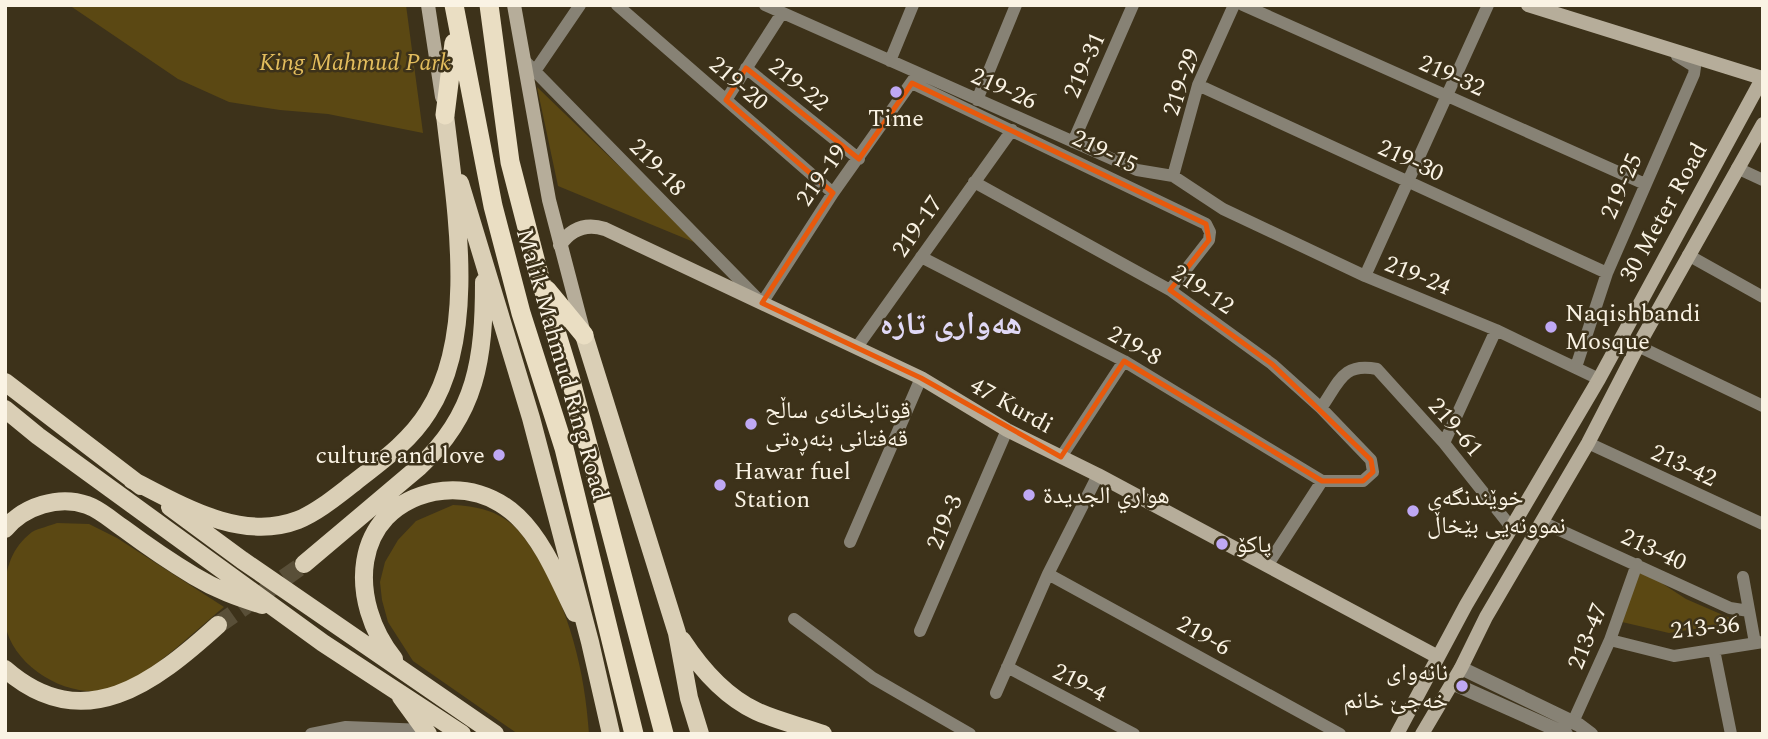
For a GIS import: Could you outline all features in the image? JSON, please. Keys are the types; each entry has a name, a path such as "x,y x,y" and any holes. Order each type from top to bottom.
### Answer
{"highway":[{"name":"Malik Mahmud Ring Road","path":"454,5 456,28 493,206 521,313 564,448 634,734"},
{"name":"Malik Mahmud Ring Road","path":"491,10 510,162 664,734"},
{"path":"445,115 456,28"},
{"path":"541,282 584,335"}],"main road":[{"path":"132,480 179,503 234,524 259,526 298,520 332,499 383,460 415,430 428,413 447,373 458,316 459,278 445,115 428,5"},
{"path":"514,5 560,245 584,335 677,633 699,734"},
{"path":"1528,5 1763,78"},
{"name":"30 Meter Road","path":"1397,734 1496,552 1599,379 1763,78"},
{"path":"445,115 456,165 524,393 590,642 611,734"},
{"name":"30 Meter Road","path":"1422,734 1461,668 1486,617 1588,443 1638,346 1763,124"},
{"name":"47 Kurdi","path":"560,245 576,229 598,227 858,347 920,378 1007,430 1098,475 1438,657"},
{"path":"304,564 436,452 459,419 469,401 479,367 484,324 485,265"},
{"path":"5,382 242,560 495,734"},
{"path":"5,409 38,436 323,643 462,734"},
{"path":"38,436 50,418"},
{"path":"403,670 381,640 367,609 363,567 383,522 408,501 443,491 476,492 517,516 541,547 590,642"},
{"path":"5,529 11,522 37,506 69,501 85,504 99,510 150,547 221,592 276,609"},
{"path":"1496,552 1498,564 1502,568 1514,568 1518,564"},
{"path":"1466,605 1476,601 1481,603 1487,611 1486,617"},
{"path":"5,669 33,689 53,698 79,701 105,699 129,692 154,678 218,625"},
{"path":"677,633 697,662 721,688 755,711 823,734"},
{"path":"598,684 602,734"},
{"path":"395,689 427,732"},
{"path":"440,718 451,734"}],"street":[{"path":"534,71 580,5"},
{"name":"219-20","path":"617,5 832,194"},
{"name":"219-26","path":"765,5 890,61 915,78 977,100 1137,170 1173,176 1223,209"},
{"path":"890,61 914,5"},
{"path":"977,100 1016,5"},
{"name":"219-31","path":"1073,142 1133,5"},
{"name":"219-29","path":"1173,176 1198,85 1234,5"},
{"name":"219-32","path":"1243,5 1645,184"},
{"path":"1364,276 1488,5"},
{"path":"726,100 782,13"},
{"name":"219-25","path":"1576,367 1607,273 1694,74 1695,67 1690,62 1655,45"},
{"name":"219-18","path":"523,60 762,303"},
{"name":"219-22","path":"746,68 859,159"},
{"name":"219-15","path":"915,78 1012,130 1206,224 1210,232 1209,240 1170,290"},
{"name":"219-19","path":"762,303 832,194 915,78"},
{"name":"219-30","path":"1198,85 1607,273"},
{"name":"219-17","path":"858,347 1012,130"},
{"path":"1737,168 1763,180"},
{"name":"219-12","path":"974,182 1170,290 1272,364 1321,408 1371,460 1373,472 1363,481 1322,481"},
{"name":"219-24","path":"1223,209 1364,276 1496,330 1599,379"},
{"path":"1688,256 1763,297"},
{"name":"219-8","path":"921,257 1124,361 1322,481"},
{"path":"1444,443 1496,330"},
{"path":"1638,346 1763,406"},
{"path":"1061,457 1124,361"},
{"name":"219-61","path":"1321,408 1349,370 1362,366 1377,369 1444,443 1511,527"},
{"path":"850,542 920,378"},
{"name":"219-3","path":"920,631 1007,430"},
{"name":"213-42","path":"1588,443 1763,524"},
{"path":"996,693 1048,574 1098,475"},
{"path":"1267,566 1322,481"},
{"name":"213-40","path":"1542,522 1730,608 1749,611"},
{"name":"213-47","path":"1569,728 1610,640 1637,564"},
{"name":"219-6","path":"1048,574 1340,734"},
{"path":"1743,577 1749,611 1759,642"},
{"path":"794,619 873,678 970,734"},
{"name":"213-36","path":"1610,640 1674,656 1759,642"},
{"path":"1714,650 1731,734"},
{"name":"219-4","path":"1007,667 1134,734"},
{"path":"1461,668 1569,728"},
{"path":"1452,683 1591,734"},
{"path":"311,734 346,727 427,732"}],"highlighted area":[{"path":"746,68 859,159 912,83 1206,224 1209,240 1170,290 1272,364 1371,460 1373,472 1363,481 1322,481 1124,361 1061,457 921,378 762,303 833,193 726,100"}],"green space":[{"name":"King Mahmud Park","path":"69,5 406,5 423,133 328,114 229,102 178,79"},
{"path":"537,87 701,245 558,186"},
{"path":"453,505 482,509 513,525 548,575 566,618 579,664 589,734 518,734 413,661 388,622 380,582 385,562 398,540 416,521"},
{"path":"57,523 89,524 117,538 224,607 152,667 121,685 107,690 91,691 59,684 30,666 19,654 10,640 5,624 5,583 11,559 19,544 32,532"},
{"path":"1640,569 1686,599 1739,622 1669,633 1622,622"}],"tunnel":[{"path":"218,625 304,564"}],"place":[{"name":"Time","path":"896,92"},
{"name":"Naqishbandi Mosque","path":"1551,327"},
{"name":"قوتابخانەی ساڵح قەفتانی بنەڕەتی","path":"751,424"},
{"name":"culture and love","path":"499,455"},
{"name":"Hawar fuel Station","path":"720,485"},
{"name":"هواري الجديدة","path":"1029,495"},
{"name":"خوێندنگەی نموونەیی بێخاڵ","path":"1413,511"},
{"name":"پاکۆ","path":"1222,544"},
{"name":"نانەوای خەجێ خانم","path":"1462,686"}],"district":[{"name":"هەواری تازە","path":"951,323"}]}
